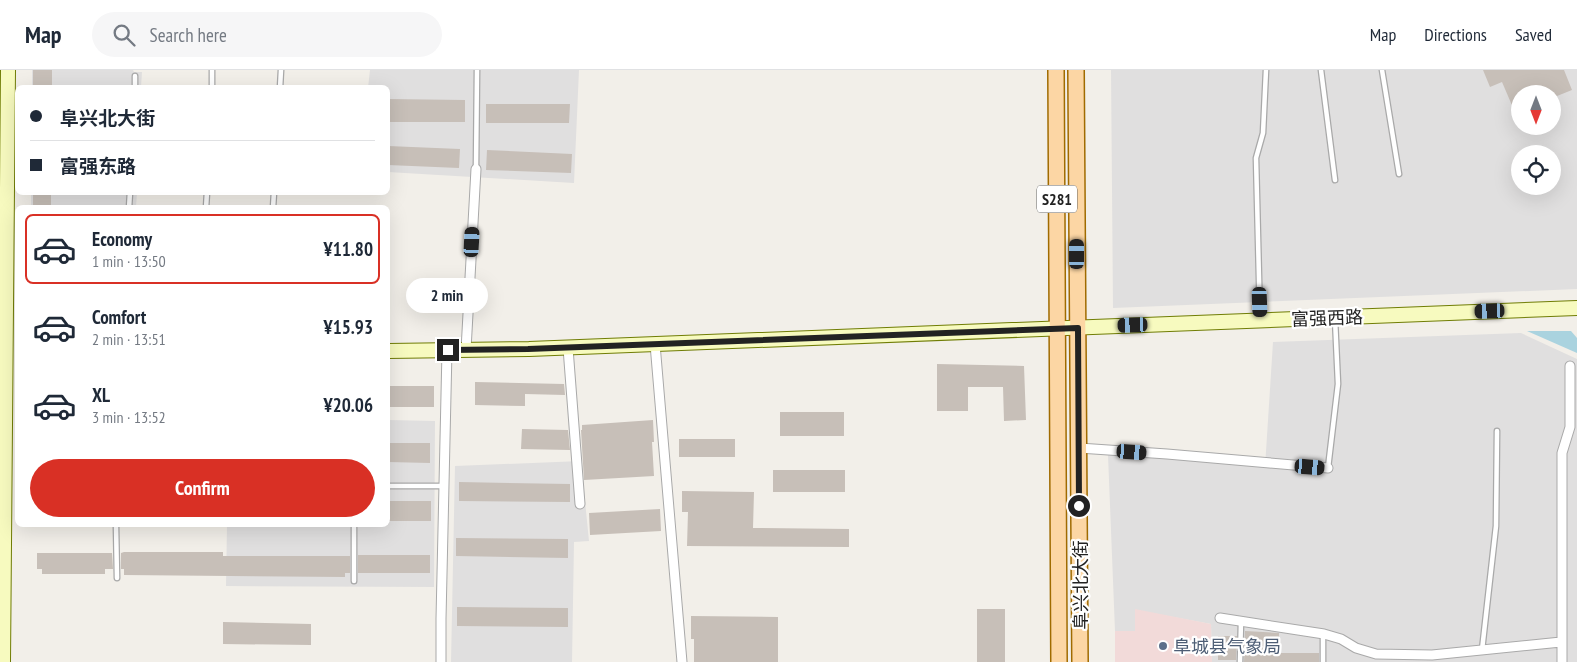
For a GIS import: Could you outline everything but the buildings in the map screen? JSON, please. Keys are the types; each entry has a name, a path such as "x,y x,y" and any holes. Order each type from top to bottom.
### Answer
{"main road":[{"name":"S281","path":"1056,70 1058,328"},
{"name":"S281","path":"1076,70 1078,328"},
{"name":"阜兴北大街","path":"1058,328 1059,662"},
{"name":"阜兴北大街","path":"1078,328 1080,662"}],"street":[{"path":"3,662 13,101 8,70"},
{"path":"466,350 476,169"},
{"name":"富强西路","path":"390,351 568,348 1577,308"},
{"path":"656,344 682,662"},
{"path":"568,348 580,504"},
{"path":"441,662 440,619 448,350"},
{"path":"1562,662 1562,453 1573,432 1570,366"},
{"path":"1079,448 1328,468"},
{"path":"1220,618 1323,633 1356,648 1376,654 1432,654 1561,642"}],"lane":[{"path":"212,70 212,85"},
{"path":"280,85 281,70"},
{"path":"476,169 477,70"},
{"path":"1260,320 1256,158 1263,133 1266,70"},
{"path":"1321,70 1335,180"},
{"path":"1382,70 1399,174"},
{"path":"135,85 136,76"},
{"path":"1328,468 1338,384 1335,318"},
{"path":"1482,650 1496,526 1497,431"},
{"path":"390,486 444,486"},
{"path":"116,527 117,578"},
{"path":"354,527 354,581"},
{"path":"1240,662 1241,621"},
{"path":"1323,633 1323,662"}],"shaded area":[{"path":"32,70 133,70 134,72 142,72 141,85 32,85"},
{"path":"370,70 579,70 574,183 390,172 390,85 368,85"},
{"path":"1111,70 1577,70 1577,289 1113,308"},
{"path":"31,195 137,195 136,205 31,205"},
{"path":"1521,333 1577,359 1577,662 1212,662 1211,624 1135,610 1135,631 1115,631 1108,455 1139,455 1265,467 1273,342"},
{"path":"390,420 435,421 434,587 226,586 227,527 390,527"},
{"path":"581,461 589,541 574,542 572,662 451,662 455,466"},
{"name":"阜城县气象局","path":"1135,609 1211,624 1212,662 1115,662 1115,631 1135,631"}],"water":[{"path":"1527,331 1571,331 1577,338 1577,353"}],"place":[{"name":"阜城县气象局","path":"1163,646"}],"route":[{"path":"448,350 528,349 1078,328 1079,506"}]}
